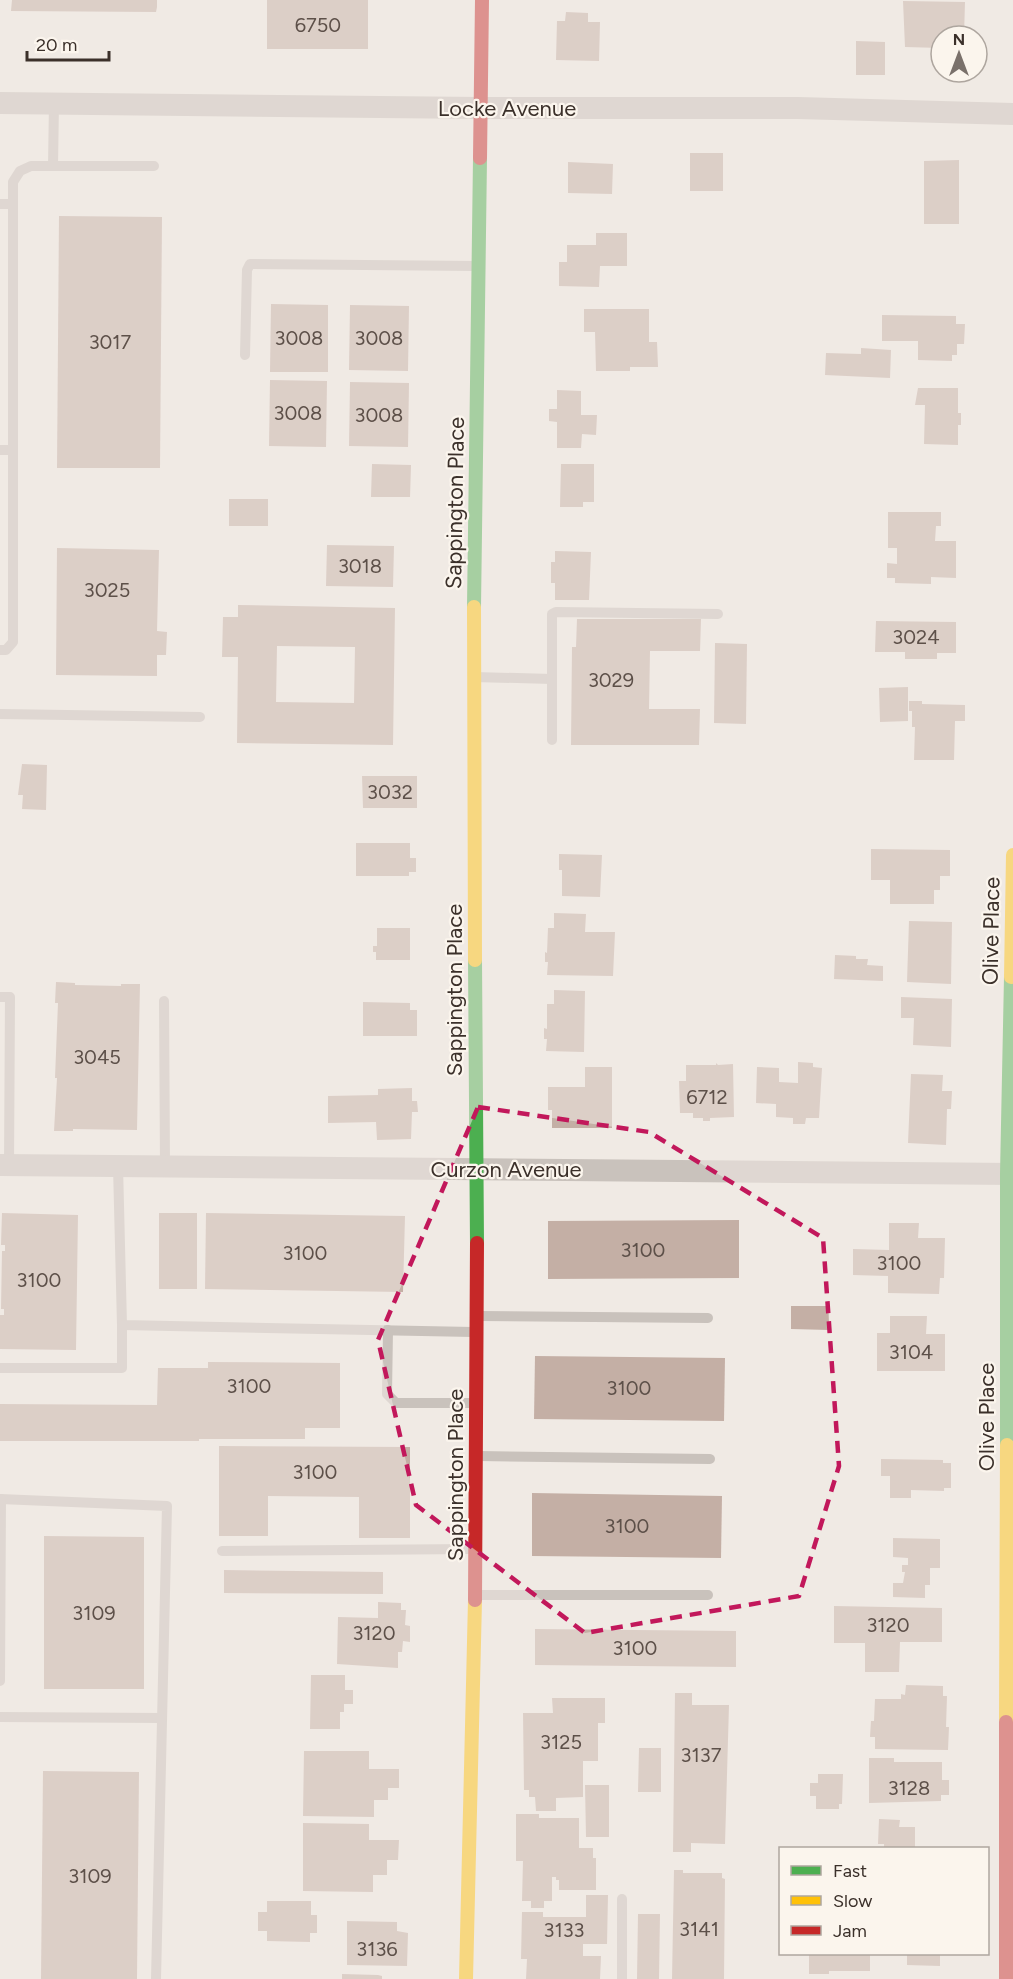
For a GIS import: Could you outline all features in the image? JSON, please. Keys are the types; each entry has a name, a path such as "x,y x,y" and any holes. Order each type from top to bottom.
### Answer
{"street":[{"name":"Sappington Place","path":"466,1979 475,1595 477,1169 473,677 482,0"},
{"name":"Locke Avenue","path":"0,103 480,108 798,108 1013,114"},
{"name":"Olive Place","path":"1006,1979 1013,855"},
{"name":"Curzon Avenue","path":"5,1165 1010,1174"}],"lane":[{"path":"53,166 54,103"},
{"path":"0,650 6,650 13,642 13,182 20,171 31,166 154,166"},
{"path":"0,204 13,204"},
{"path":"245,355 247,270 250,264 480,266"},
{"path":"0,450 13,450"},
{"path":"552,740 552,614 556,612 718,614"},
{"path":"473,677 552,680"},
{"path":"0,714 200,717"},
{"path":"0,997 10,997 5,1165"},
{"path":"164,1001 165,1166"},
{"path":"0,1368 122,1368 118,1166"},
{"path":"476,1316 708,1318"},
{"path":"122,1324 476,1332"},
{"path":"388,1330 387,1394 396,1403 476,1403"},
{"path":"476,1456 710,1459"},
{"path":"0,1681 1,1499 167,1506 156,1979"},
{"path":"222,1551 475,1549"},
{"path":"475,1595 708,1595"},
{"path":"0,1717 162,1718"},
{"path":"622,1899 622,1979"}],"highlighted area":[{"path":"478,1107 649,1132 823,1238 839,1466 799,1596 585,1633 416,1505 378,1340"}],"building":[{"path":"12,0 157,0 157,7 156,12 11,11"},
{"path":"267,0 368,0 368,49 267,49"},
{"path":"903,1 965,2 964,24 929,24 929,48 905,47"},
{"path":"566,12 588,13 588,22 600,22 599,61 556,60 557,21 565,21"},
{"path":"856,41 885,42 885,75 856,75"},
{"path":"690,153 723,153 723,191 690,191"},
{"path":"959,160 959,224 924,224 924,161"},
{"path":"568,162 613,164 612,194 568,193"},
{"path":"59,216 162,217 160,468 57,468"},
{"path":"596,233 627,233 627,266 600,266 599,287 559,286 559,262 567,262 567,245 596,245"},
{"path":"271,304 328,305 328,372 270,372"},
{"path":"350,305 409,306 408,371 349,370"},
{"path":"584,309 649,309 649,342 657,342 658,367 630,367 630,371 596,371 595,332 584,332"},
{"path":"882,315 956,316 956,324 965,324 964,344 957,344 957,355 952,355 952,361 918,360 918,341 882,341"},
{"path":"861,348 891,350 890,378 825,375 826,353 861,354"},
{"path":"270,380 327,381 326,447 269,446"},
{"path":"350,382 409,383 408,447 349,446"},
{"path":"918,388 958,388 958,413 961,413 961,425 958,425 958,445 924,444 925,405 915,405"},
{"path":"557,390 581,391 581,415 597,415 596,435 582,434 581,448 557,448 557,422 549,421 549,409 557,409"},
{"path":"372,464 411,465 410,497 371,497"},
{"path":"561,464 594,464 594,502 583,502 583,507 560,507"},
{"path":"229,499 268,499 268,526 229,526"},
{"path":"888,512 941,512 941,526 936,526 935,541 956,541 956,578 931,577 931,584 895,583 895,578 887,578 887,563 897,564 897,548 888,548"},
{"path":"327,545 394,546 393,587 326,586"},
{"path":"57,548 159,550 157,631 167,632 166,655 157,655 157,676 56,675"},
{"path":"555,551 591,552 589,600 555,600 555,583 551,583 551,562 555,562"},
{"path":"238,605 395,608 393,745 237,743 238,657 222,657 223,617 238,617","holes":["277,646 355,647 354,703 276,702"]},
{"path":"577,619 701,619 700,651 650,651 649,709 700,709 699,745 571,745 572,647 576,647"},
{"path":"876,621 956,622 956,653 937,653 937,659 905,659 905,652 875,652"},
{"path":"715,643 747,644 746,724 714,723"},
{"path":"908,687 908,721 880,722 879,688"},
{"path":"909,701 922,701 922,704 965,705 965,721 955,721 954,760 914,760 915,727 912,727 912,711 909,711"},
{"path":"22,764 47,765 46,810 22,809 23,795 18,795"},
{"path":"362,776 417,776 417,808 363,808"},
{"path":"356,843 410,843 410,858 416,858 416,872 409,872 409,876 356,876"},
{"path":"871,849 950,850 950,876 940,876 940,890 934,890 934,904 890,904 890,880 871,880"},
{"path":"559,854 602,855 600,897 562,896 562,870 559,870"},
{"path":"554,913 586,914 585,932 615,932 613,976 547,975 548,962 545,962 545,952 547,953 548,928 554,928"},
{"path":"909,921 952,922 951,984 907,982"},
{"path":"377,928 410,928 410,960 376,960 373,946 377,946"},
{"path":"835,955 856,956 856,959 868,959 867,965 883,966 883,981 834,979"},
{"path":"56,982 75,983 75,985 140,984 137,1130 54,1131 57,1078 55,1078 58,1003 55,1003"},
{"path":"554,990 585,991 584,1052 546,1051 547,1039 544,1039 544,1028 547,1029 547,1004 554,1004"},
{"path":"901,997 952,999 951,1047 913,1045 914,1018 901,1018"},
{"path":"363,1002 410,1003 410,1010 417,1010 417,1036 363,1036"},
{"path":"798,1062 813,1063 813,1067 822,1068 819,1118 806,1118 805,1124 793,1124 793,1118 776,1117 776,1104 756,1103 757,1067 779,1068 779,1082 798,1083"},
{"path":"716,1063 718,1065 733,1064 734,1117 710,1118 710,1121 703,1121 703,1118 693,1118 693,1113 680,1113 679,1081 686,1081 686,1065 716,1065"},
{"path":"585,1067 612,1067 612,1128 552,1128 552,1110 548,1110 548,1087 585,1087"},
{"path":"911,1074 943,1075 942,1091 952,1091 951,1109 947,1109 946,1145 908,1143"},
{"path":"412,1088 412,1101 417,1101 418,1112 412,1112 411,1139 377,1140 376,1122 328,1123 328,1096 378,1095 378,1089"},
{"path":"2,1213 78,1215 76,1350 0,1349 0,1315 4,1315 4,1309 1,1309 2,1251 5,1251 5,1245 1,1245"},
{"path":"159,1213 197,1213 197,1289 159,1289"},
{"path":"206,1213 405,1216 403,1292 205,1289"},
{"path":"739,1220 739,1278 548,1279 548,1221"},
{"path":"889,1223 919,1223 918,1238 945,1238 944,1278 940,1278 939,1294 888,1293 888,1276 853,1275 853,1249 889,1250"},
{"path":"791,1306 829,1306 829,1330 791,1329"},
{"path":"890,1316 927,1316 926,1334 945,1334 945,1371 877,1371 877,1333 890,1333"},
{"path":"535,1356 725,1358 724,1421 534,1419"},
{"path":"208,1362 340,1363 340,1428 305,1428 305,1439 0,1441 0,1404 157,1405 158,1368 208,1368"},
{"path":"219,1446 410,1447 410,1538 359,1538 359,1497 268,1496 268,1536 219,1536"},
{"path":"881,1459 943,1460 943,1463 951,1463 951,1488 944,1488 944,1491 911,1490 911,1498 890,1498 890,1476 881,1476"},
{"path":"532,1493 722,1496 721,1558 532,1556"},
{"path":"44,1536 144,1537 144,1689 44,1689"},
{"path":"893,1538 940,1539 940,1568 930,1568 930,1585 925,1585 925,1598 893,1597 893,1583 903,1583 905,1572 902,1572 902,1565 908,1565 908,1558 893,1557"},
{"path":"224,1570 383,1572 383,1594 224,1593"},
{"path":"378,1602 401,1603 401,1610 406,1610 405,1625 410,1626 410,1642 403,1641 402,1652 398,1652 398,1668 337,1664 338,1617 378,1618"},
{"path":"834,1606 942,1608 942,1642 900,1642 899,1672 865,1672 865,1643 834,1643"},
{"path":"535,1629 736,1631 736,1667 535,1665"},
{"path":"311,1675 345,1675 345,1690 353,1690 353,1704 344,1704 344,1712 340,1712 340,1729 310,1729"},
{"path":"906,1685 943,1686 943,1696 947,1696 948,1750 875,1749 875,1737 870,1737 871,1721 874,1721 875,1699 901,1699 901,1694 905,1695"},
{"path":"675,1693 692,1693 692,1705 729,1705 725,1844 691,1843 691,1852 673,1852"},
{"path":"552,1698 605,1698 605,1723 598,1723 598,1761 583,1761 583,1797 556,1798 556,1811 536,1811 535,1797 529,1797 529,1790 524,1790 523,1713 553,1713"},
{"path":"639,1748 661,1748 661,1792 638,1792"},
{"path":"304,1751 369,1751 369,1769 399,1769 399,1788 388,1788 388,1800 374,1800 374,1817 303,1816"},
{"path":"869,1758 894,1758 894,1762 942,1762 942,1780 949,1780 949,1795 941,1795 941,1801 869,1803"},
{"path":"43,1771 139,1772 137,1979 41,1979"},
{"path":"818,1774 843,1774 842,1804 839,1804 839,1809 816,1809 816,1796 810,1796 810,1783 818,1783"},
{"path":"585,1785 609,1785 609,1837 586,1837"},
{"path":"516,1814 539,1814 539,1818 579,1818 579,1848 593,1848 593,1858 596,1858 596,1890 559,1890 559,1880 552,1877 552,1901 544,1901 544,1908 531,1908 531,1901 522,1901 523,1861 516,1861"},
{"path":"879,1819 900,1820 899,1827 915,1827 915,1847 884,1847 884,1844 878,1844"},
{"path":"303,1823 369,1824 369,1840 399,1840 398,1860 387,1860 387,1875 373,1875 373,1892 303,1891"},
{"path":"674,1870 683,1870 683,1873 722,1873 722,1878 725,1879 724,1979 672,1979"},
{"path":"586,1895 608,1895 607,1944 583,1944 583,1956 601,1956 600,1979 526,1979 527,1959 521,1959 522,1912 543,1912 543,1917 586,1917"},
{"path":"267,1901 311,1901 311,1915 317,1915 317,1933 310,1933 310,1942 267,1941 267,1931 258,1931 258,1912 267,1912"},
{"path":"638,1914 660,1914 659,1979 637,1979"},
{"path":"347,1921 397,1922 397,1931 408,1933 407,1966 347,1965"},
{"path":"809,1955 870,1955 870,1971 829,1971 829,1974 809,1974"},
{"path":"907,1955 940,1955 940,1966 907,1965"},
{"path":"342,1974 378,1975 382,1976 382,1979 342,1979"}],"traffic: fast":[{"path":"474,607 480,158"},
{"path":"475,960 477,1243"},
{"path":"1007,1445 1007,1174 1011,977"}],"traffic: slow":[{"path":"474,607 475,960"},
{"path":"1011,977 1013,855"},
{"path":"1006,1722 1007,1445"},
{"path":"466,1979 475,1600"}],"traffic: jam":[{"path":"480,158 482,0"},
{"path":"475,1600 477,1243"},
{"path":"1006,1722 1006,1979"}]}
